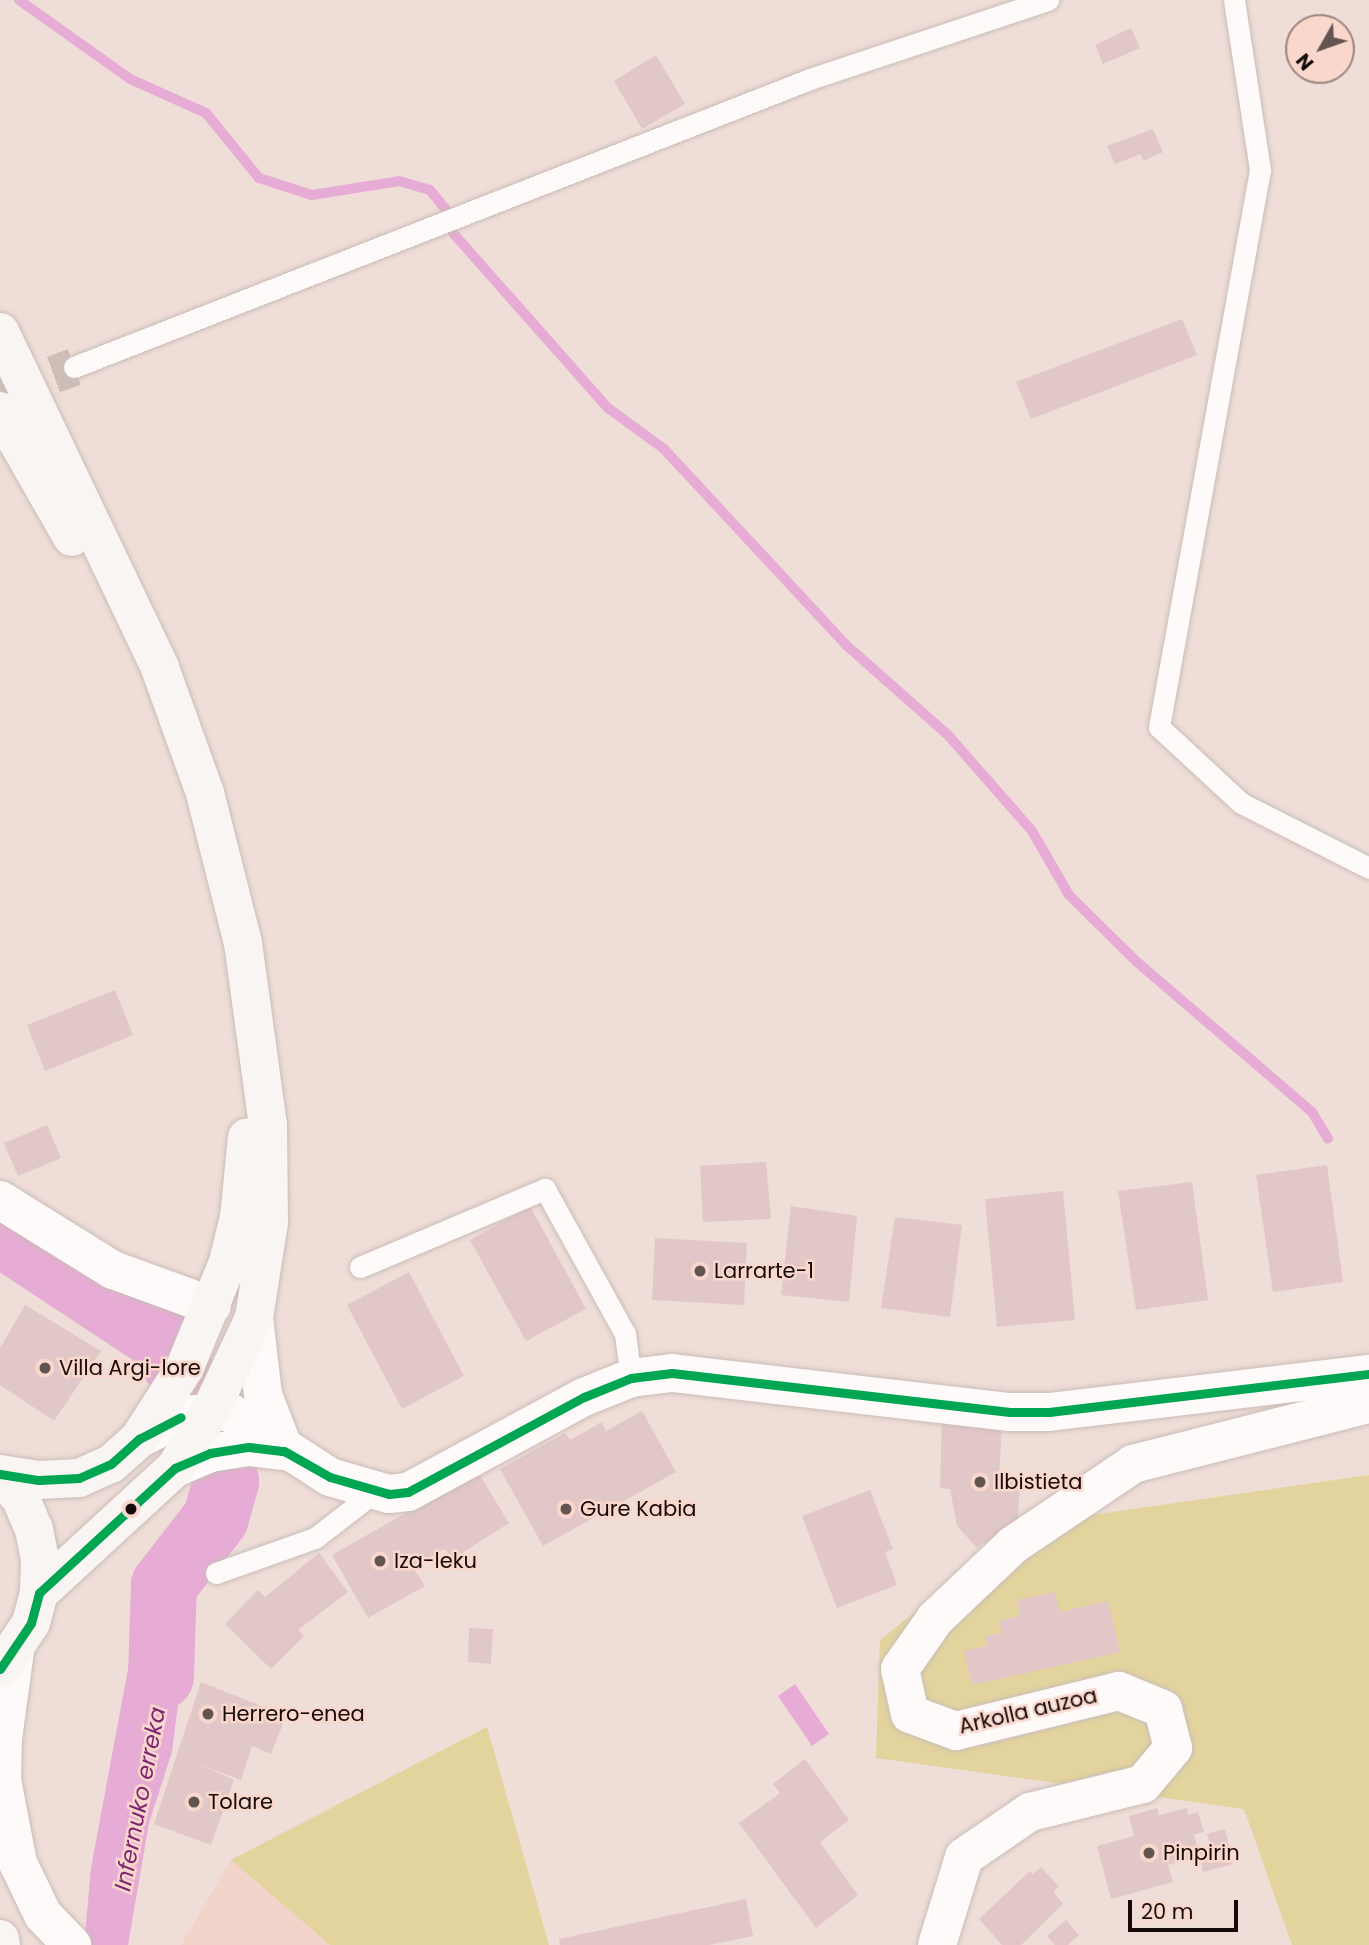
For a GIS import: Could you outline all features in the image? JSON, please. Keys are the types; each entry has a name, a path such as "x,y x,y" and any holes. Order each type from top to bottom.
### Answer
{"main road":[{"path":"0,332 160,668 205,793 243,943 268,1125 269,1222 254,1318 234,1360 219,1410 167,1476 39,1593"},
{"path":"0,411 94,577 141,675 187,797 225,949 248,1126 239,1217 206,1320 185,1367 132,1445 79,1478 39,1480 0,1474"},
{"path":"0,1474 20,1500 34,1529 40,1561 39,1593 31,1623 8,1660"},
{"path":"0,1939 1,1945"}],"street":[{"path":"0,1199 113,1270 206,1320"},
{"path":"254,1318 264,1395 267,1449"},
{"path":"132,1445 185,1415 219,1410 267,1449 330,1477 373,1493 408,1492 584,1397 631,1378 672,1373 1023,1412 1369,1374"},
{"name":"Arkolla auzoa","path":"937,1945 964,1857 1030,1812 1143,1784 1173,1748 1163,1709 1119,1691 957,1731 910,1714 900,1669 935,1619 1013,1545 1133,1464 1369,1404"},
{"path":"167,1476 210,1453 267,1449"},
{"path":"8,1660 2,1780 24,1878 43,1916 66,1941"}],"lane":[{"path":"74,367 810,79 1048,0"},
{"path":"1234,0 1260,170 1159,727 1241,803 1369,868"},
{"path":"360,1267 545,1189 625,1334 631,1378"},
{"path":"216,1573 315,1538 373,1493"}],"shaded area":[{"path":"1369,1475 1369,1945 1292,1945 1244,1809 876,1758 880,1640 1022,1525"},
{"path":"487,1727 549,1945 330,1945 231,1860"},
{"path":"231,1860 330,1945 181,1945"}],"water":[{"path":"0,1212 119,1292 167,1319 146,1357 0,1257"},
{"name":"Infernuko erreka","path":"150,1578 174,1593 182,1672 172,1752 149,1823 128,1945 84,1945 91,1868 138,1615"},
{"path":"795,1684 829,1734 812,1746 778,1696"}],"building":[{"path":"1131,28 1140,48 1103,64 1095,45"},
{"path":"656,55 685,104 642,129 614,81"},
{"path":"1153,129 1163,152 1143,161 1141,154 1115,164 1107,146"},
{"path":"1182,319 1197,355 1031,419 1016,382"},
{"path":"115,990 133,1035 45,1071 27,1025"},
{"path":"47,1125 61,1158 18,1176 4,1143"},
{"path":"766,1162 771,1219 703,1222 700,1166"},
{"path":"1327,1165 1343,1282 1273,1292 1256,1175"},
{"path":"1192,1182 1208,1300 1136,1310 1118,1191"},
{"path":"1063,1191 1075,1320 997,1327 985,1199"},
{"path":"530,1206 586,1309 526,1341 470,1240"},
{"path":"791,1206 857,1216 849,1302 781,1295"},
{"path":"895,1217 962,1225 950,1317 881,1308"},
{"name":"Larrarte-1","path":"655,1238 747,1243 744,1305 652,1300"},
{"path":"409,1272 464,1376 402,1409 347,1305"},
{"name":"Villa Argi-lore","path":"25,1305 101,1351 54,1421 0,1385 0,1348"},
{"name":"Gure Kabia","path":"642,1411 676,1472 543,1546 500,1469 565,1433 570,1440 602,1422 606,1431"},
{"name":"Ilbistieta","path":"942,1417 1002,1425 999,1475 1020,1476 1018,1520 977,1548 957,1526 950,1489 940,1488"},
{"name":"Iza-leku","path":"478,1472 509,1523 451,1560 445,1549 413,1567 425,1586 368,1618 332,1555"},
{"path":"870,1490 893,1549 885,1552 897,1585 837,1608 802,1516"},
{"path":"319,1553 348,1592 298,1630 304,1636 271,1669 225,1624 258,1590 265,1597"},
{"path":"1055,1592 1060,1612 1108,1601 1120,1652 972,1685 964,1651 987,1646 985,1636 1002,1633 999,1621 1020,1616 1017,1600"},
{"path":"469,1628 493,1629 491,1664 468,1662"},
{"path":"201,1682 286,1716 271,1754 252,1746 241,1780 199,1764 234,1780 211,1845 154,1824"},
{"path":"805,1759 849,1820 820,1842 858,1895 816,1928 739,1823 780,1793 773,1784"},
{"name":"Pinpirin","path":"1157,1808 1159,1815 1187,1808 1188,1815 1198,1812 1204,1832 1194,1835 1198,1850 1211,1846 1207,1834 1225,1829 1233,1864 1203,1872 1200,1856 1168,1865 1173,1882 1111,1899 1097,1846 1134,1836 1129,1816"},
{"path":"1041,1867 1059,1887 1053,1892 1063,1904 1021,1945 1002,1945 979,1919 1030,1871 1033,1874"},
{"path":"746,1899 753,1936 709,1945 560,1945 559,1939"},
{"path":"1066,1920 1079,1935 1068,1945 1055,1945 1047,1936"}],"waterway":[{"path":"19,0 130,79 206,113 259,178 312,195 399,181 430,190 448,212"},
{"path":"453,233 608,408 664,449 845,644 948,735 1032,831 1069,895 1137,962 1312,1112 1328,1139"},
{"path":"0,1233 158,1337 212,1422 226,1482 216,1518 164,1585 161,1677"}],"tunnel":[{"path":"0,394 74,367"}],"transit line":[{"path":"0,1669 31,1623 39,1593 175,1468 210,1453 249,1447 284,1451 330,1477 389,1494 408,1492 584,1397 631,1378 672,1373 1010,1412 1049,1412 1369,1374"},
{"path":"0,1474 39,1480 79,1478 111,1464 139,1439 181,1417"}],"place":[{"name":"Larrarte-1","path":"700,1271"},
{"name":"Villa Argi-lore","path":"45,1368"},
{"name":"Ilbistieta","path":"980,1482"},
{"name":"Gure Kabia","path":"566,1509"},
{"name":"Iza-leku","path":"380,1561"},
{"name":"Herrero-enea","path":"208,1714"},
{"name":"Tolare","path":"194,1802"},
{"name":"Pinpirin","path":"1149,1853"}]}
